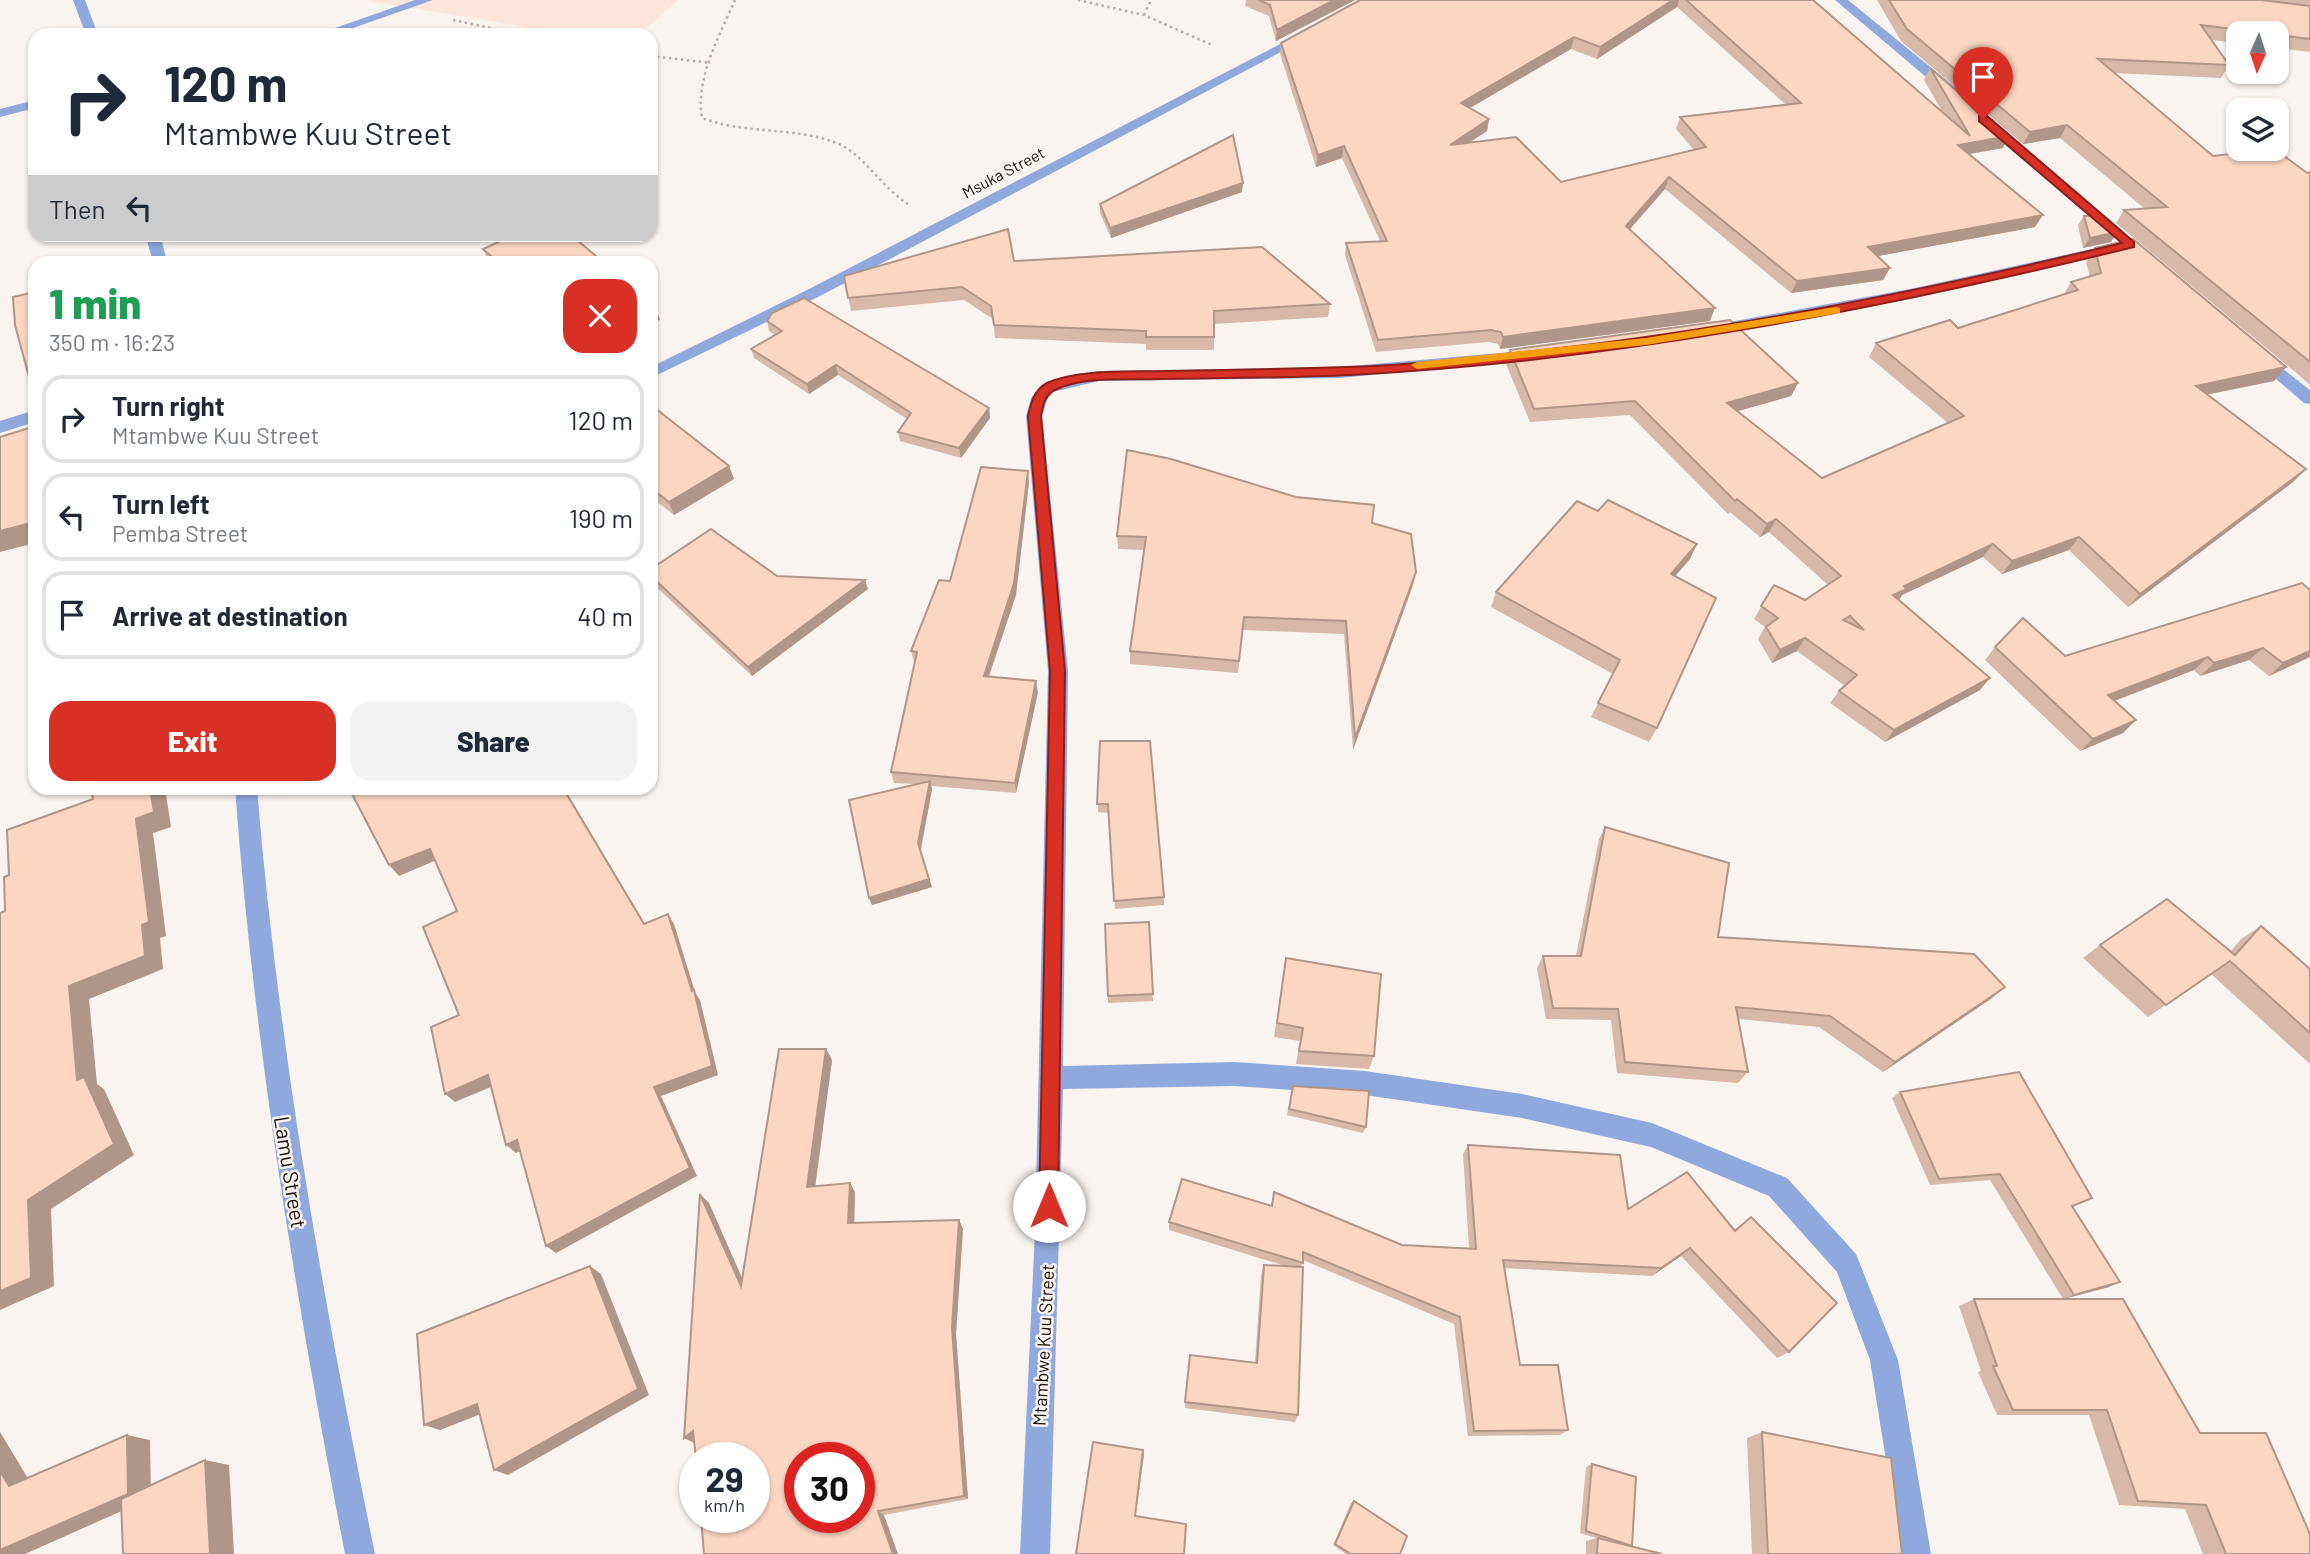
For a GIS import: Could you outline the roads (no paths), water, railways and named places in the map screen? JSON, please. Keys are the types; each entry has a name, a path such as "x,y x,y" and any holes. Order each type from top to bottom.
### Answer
{"street":[{"path":"79,0 89,28"},
{"path":"343,28 427,0"},
{"path":"1685,335 1843,309 1980,281 2130,244 1841,0"},
{"name":"Msuka Street","path":"658,370 807,299 1246,64 1316,30"},
{"path":"0,113 28,106"},
{"path":"2247,345 2310,399"},
{"name":"Mtambwe Kuu Street","path":"1035,1554 1048,1231 1058,671 1034,416 1039,397 1050,387 1068,381 1116,376 1288,374 1550,353"},
{"path":"0,427 28,418"},
{"name":"Lamu Street","path":"247,795 262,978 291,1178 360,1554"},
{"path":"1049,1078 1234,1074 1365,1083 1522,1106 1651,1135 1778,1187 1846,1264 1884,1360 1916,1554"}]}
